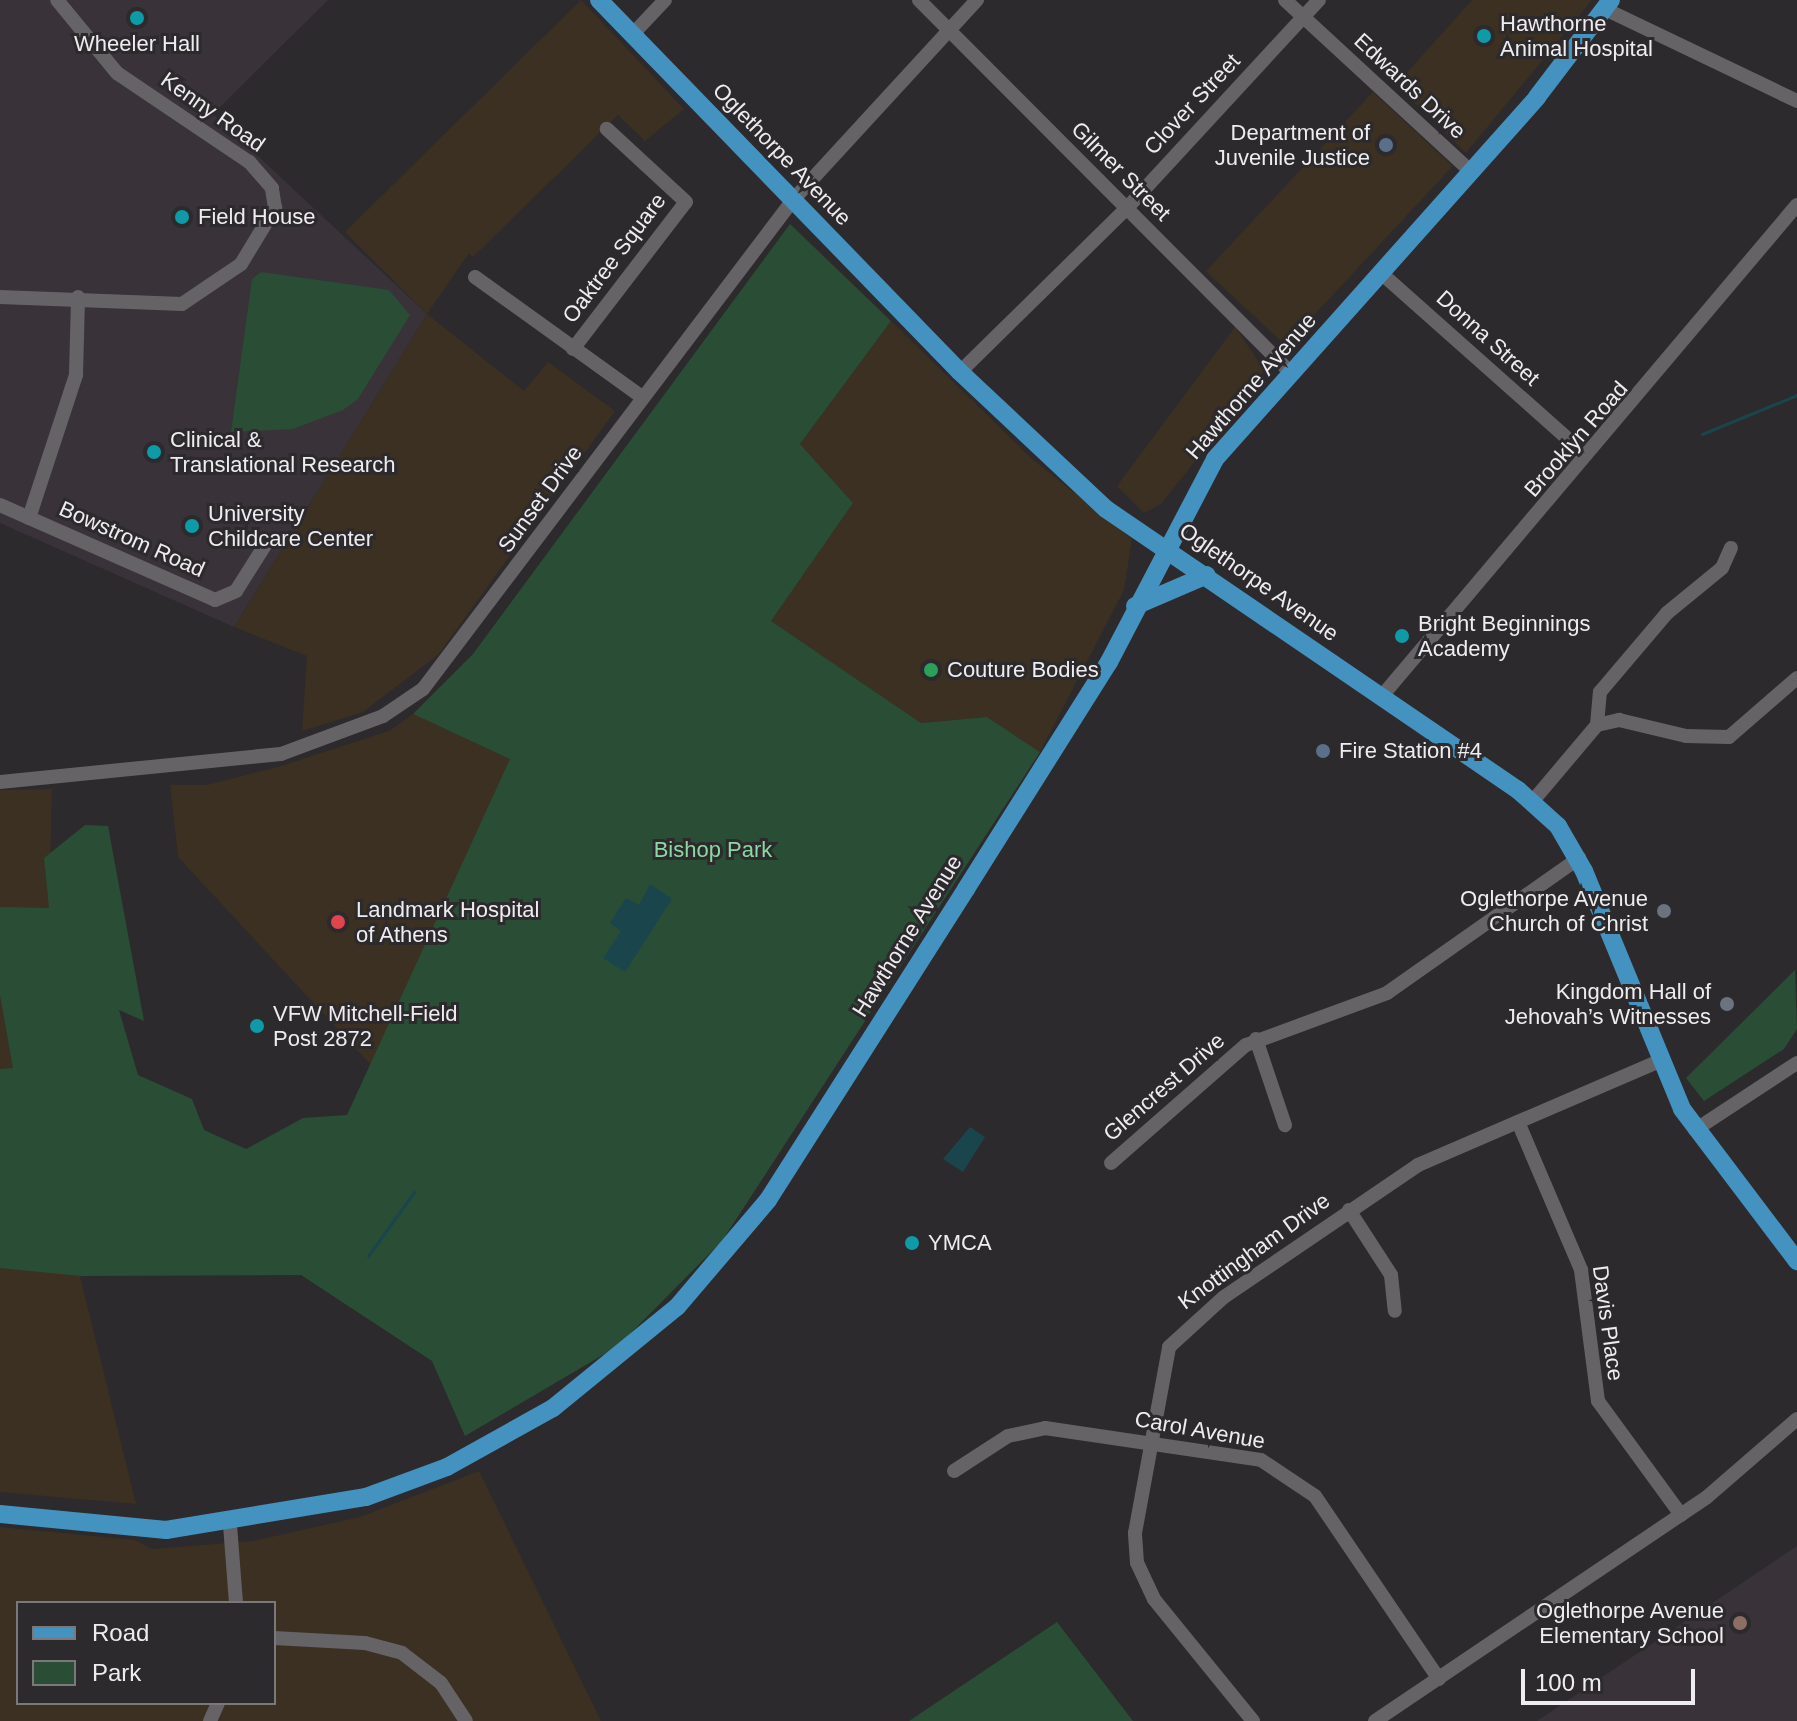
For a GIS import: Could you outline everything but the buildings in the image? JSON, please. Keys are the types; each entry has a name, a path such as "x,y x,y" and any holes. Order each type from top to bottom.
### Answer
{"main road":[{"name":"Oglethorpe Avenue","path":"599,0 960,372 1106,509 1165,546 1532,802 1579,858 1660,1061 1695,1130 1790,1239 1797,1261"},
{"name":"Hawthorne Avenue","path":"0,1514 134,1529 230,1525 366,1497 447,1467 608,1370 677,1307 768,1200 1109,662 1165,546 1215,459 1470,171 1608,5"},
{"path":"1135,606 1207,575"}],"street":[{"name":"Kenny Road","path":"0,297 78,297 169,306 190,300 253,252 275,201 268,181 231,147 117,73 57,0"},
{"path":"632,35 665,0"},
{"name":"Gilmer Street","path":"919,0 1291,373"},
{"name":"Sunset Drive","path":"0,782 281,754 383,716 443,665 793,200 977,0"},
{"name":"Edwards Drive","path":"1285,0 1470,171"},
{"name":"Clover Street","path":"960,372 1127,208 1319,0"},
{"path":"1608,5 1797,101"},
{"name":"Oaktree Square","path":"573,349 686,202 607,129"},
{"name":"Brooklyn Road","path":"1382,696 1797,205"},
{"name":"Donna Street","path":"1381,273 1566,437"},
{"name":"Oaktree Square","path":"475,277 642,397"},
{"path":"29,518 76,375 78,297"},
{"name":"Bowstrom Road","path":"0,505 215,600 236,591 267,542"},
{"path":"1597,725 1597,696 1667,613 1722,568 1731,548"},
{"path":"1532,802 1597,725 1619,720 1686,736 1729,737 1797,678"},
{"name":"Glencrest Drive","path":"1111,1163 1256,1039 1387,993 1579,858"},
{"path":"1256,1039 1285,1125"},
{"name":"Knottingham Drive","path":"1253,1721 1142,1577 1135,1533 1161,1369 1176,1336 1349,1210 1418,1165 1660,1061"},
{"path":"1695,1130 1797,1063"},
{"name":"Davis Place","path":"1518,1122 1581,1270 1598,1401 1681,1515"},
{"path":"1349,1210 1391,1275 1395,1311"},
{"path":"1375,1721 1681,1515 1797,1419"},
{"name":"Carol Avenue","path":"954,1471 1033,1429 1239,1454 1295,1478 1325,1509 1439,1679"},
{"path":"230,1525 236,1601"},
{"path":"276,1638 365,1643 402,1653 441,1683 466,1721"}],"shaded area":[{"path":"0,0 328,0 213,114 427,314 234,627 0,523"},
{"path":"581,0 684,109 645,141 618,115 473,257 469,253 427,314 345,232"},
{"path":"1472,0 1592,0 1466,153 1396,85"},
{"path":"1373,92 1453,166 1286,346 1206,271"},
{"path":"427,314 524,391 548,362 615,411 438,655 363,712 302,731 307,656 234,627"},
{"path":"891,321 1031,458 1132,539 1124,590 1040,752 987,717 921,723 771,621 853,503 800,444"},
{"path":"1235,327 1264,369 1260,380 1161,504 1144,513 1117,486"},
{"name":"Landmark Hospital of Athens","path":"413,714 511,759 372,1066 178,857 170,785 207,785 278,767 389,731"},
{"path":"52,789 49,923 13,1267 80,1276 136,1504 0,1492 0,790"},
{"path":"479,1471 601,1721 0,1721 0,1527 135,1540 152,1549 253,1541 360,1517"},
{"name":"Oglethorpe Avenue Elementary School","path":"1797,1546 1797,1721 1537,1721 1568,1700"}],"green space":[{"name":"Bishop Park","path":"790,224 891,321 800,444 853,503 771,621 921,723 987,717 1040,752 722,1241 618,1346 465,1436 432,1361 301,1275 80,1276 0,1268 0,1069 13,1068 0,995 0,907 49,908 44,858 85,825 108,826 144,1021 119,1010 138,1075 192,1099 204,1130 246,1149 303,1118 347,1115 510,759 413,714 473,654"},
{"path":"261,272 389,290 410,315 358,399 343,410 293,429 231,432 252,279"},
{"path":"1795,970 1797,1029 1784,1049 1704,1101 1686,1078"},
{"path":"1057,1622 1133,1721 909,1721"}],"water":[{"path":"650,884 672,899 625,972 603,958 621,931 610,923 626,898 639,905"},
{"path":"970,1127 985,1137 963,1172 943,1159"}],"waterway":[{"path":"1702,434 1797,395"},
{"path":"368,1256 414,1192"}],"place":[{"name":"Wheeler Hall","path":"137,18"},
{"name":"Hawthorne Animal Hospital","path":"1484,36"},
{"name":"Department of Juvenile Justice","path":"1386,145"},
{"name":"Field House","path":"182,217"},
{"name":"Clinical & Translational Research","path":"154,452"},
{"name":"University Childcare Center","path":"192,526"},
{"name":"Bright Beginnings Academy","path":"1402,636"},
{"name":"Couture Bodies","path":"931,670"},
{"name":"Fire Station #4","path":"1323,751"},
{"name":"Oglethorpe Avenue Church of Christ","path":"1664,911"},
{"name":"Landmark Hospital of Athens","path":"338,922"},
{"name":"Kingdom Hall of Jehovah’s Witnesses","path":"1727,1004"},
{"name":"VFW Mitchell-Field Post 2872","path":"257,1026"},
{"name":"YMCA","path":"912,1243"},
{"name":"Oglethorpe Avenue Elementary School","path":"1740,1623"}]}
